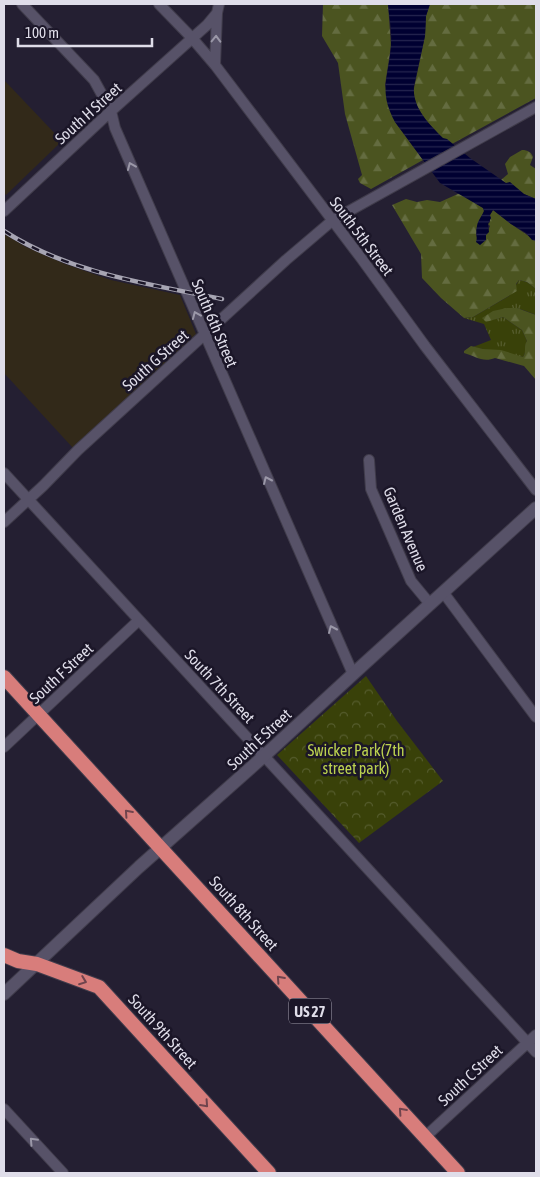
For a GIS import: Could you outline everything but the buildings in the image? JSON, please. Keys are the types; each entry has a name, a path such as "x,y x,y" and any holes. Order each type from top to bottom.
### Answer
{"highway":[{"name":"South 8th Street","path":"4,677 458,1173"},
{"name":"South 9th Street","path":"4,955 18,962 37,964 99,987 269,1173"}],"street":[{"name":"South 6th Street","path":"22,4 94,80 111,112 115,128 204,336 353,674"},
{"name":"South 5th Street","path":"160,4 215,65 333,220 425,346 536,490"},
{"name":"South H Street","path":"4,211 208,25 218,8"},
{"path":"215,65 218,8"},
{"name":"South G Street","path":"4,522 78,450 286,260 333,220 536,107"},
{"name":"Garden Avenue","path":"369,460 372,489 411,581 430,604"},
{"name":"South 7th Street","path":"4,473 536,1052"},
{"name":"South E Street","path":"4,994 64,936 536,508"},
{"path":"443,592 536,717"},
{"name":"South F Street","path":"4,746 139,620"},
{"name":"South C Street","path":"425,1137 536,1035"},
{"path":"4,1109 63,1173"}],"shaded area":[{"path":"388,4 430,4 426,16 425,36 414,86 414,94 422,115 443,138 447,139 470,158 506,183 510,182 524,194 536,199 536,241 532,240 526,233 493,210 490,215 489,232 486,235 486,240 480,245 476,242 476,228 484,211 483,208 440,183 395,122 387,100 386,91 391,38"},
{"path":"4,80 62,141 6,195 4,193"},
{"path":"4,234 26,247 65,264 111,280 180,295 196,334 73,448 4,373"}],"green space":[{"path":"323,4 388,4 391,46 385,85 395,122 423,160 371,189 360,183 358,179 362,175 345,114 338,63 322,36"},
{"path":"430,4 536,4 536,98 452,144 443,139 425,119 417,106 413,93 425,36 426,16"},
{"path":"522,150 526,150 533,157 530,165 536,169 536,199 524,194 510,183 506,184 501,180 508,174 505,164 510,157"},
{"path":"460,193 483,208 484,211 476,234 477,238 486,235 490,226 488,224 490,222 490,215 493,210 536,241 536,289 527,282 519,280 516,284 517,291 473,317 464,318 422,278 421,254 392,205 406,199 417,202 427,200 440,202"},
{"path":"519,280 527,282 536,289 536,315 520,309 510,308 487,321 503,317 522,330 527,341 523,357 473,347 491,340 484,324 464,318 473,317 509,296"},
{"path":"517,308 536,315 536,380 524,366 495,358 483,359 464,353 471,346 501,350 523,357 527,341 522,330 503,317 486,322 482,318 493,311"},
{"name":"Swicker Park(7th street park)","path":"366,676 397,721 443,781 359,843 277,755"}],"railway":[{"path":"4,231 29,245 82,267 138,282 222,299"}]}
